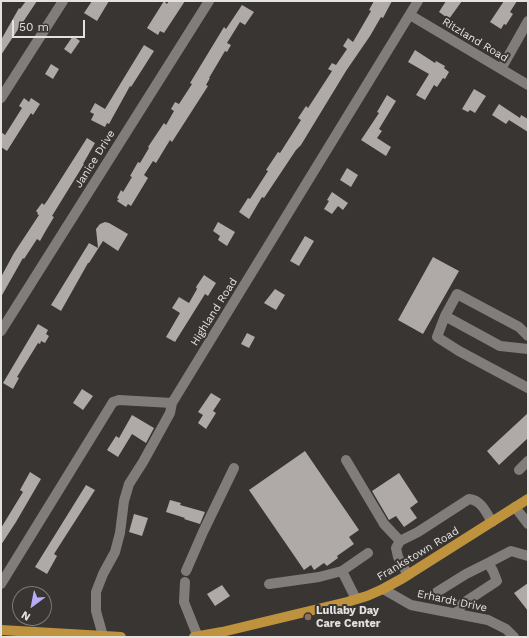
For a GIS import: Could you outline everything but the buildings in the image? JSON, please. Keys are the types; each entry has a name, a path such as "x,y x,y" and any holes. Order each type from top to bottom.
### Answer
{"main road":[{"name":"Frankstown Road","path":"194,637 243,628 356,599 383,589 408,575 528,499"},
{"path":"1,630 44,635 121,637"}],"street":[{"path":"1,98 63,1"},
{"name":"Janice Drive","path":"1,331 209,1"},
{"name":"Highland Road","path":"103,636 96,611 96,592 103,574 115,552 120,533 124,501 129,484 143,462 170,412 172,403 418,1"},
{"name":"Ritzland Road","path":"410,15 528,85"},
{"path":"500,69 528,21"},
{"path":"528,336 519,327 456,294 437,337 528,388"},
{"path":"445,316 500,346 528,349"},
{"path":"1,584 113,402 120,400 172,403"},
{"path":"346,460 384,524 400,541"},
{"path":"519,470 528,461"},
{"path":"186,571 234,468"},
{"path":"408,575 398,557 396,548 400,541 418,532 469,499 474,499 481,504 492,522"},
{"path":"515,507 528,524"},
{"path":"437,592 466,574 511,551 528,556"},
{"path":"269,584 319,577 342,571 368,553"},
{"path":"457,613 462,604 497,581 488,563"},
{"path":"342,571 356,599"},
{"path":"185,582 184,602 198,637"},
{"name":"Erhardt Drive","path":"383,589 411,604 488,620 506,629 514,637"}],"place":[{"name":"Lullaby Day Care Center","path":"308,617"}]}
